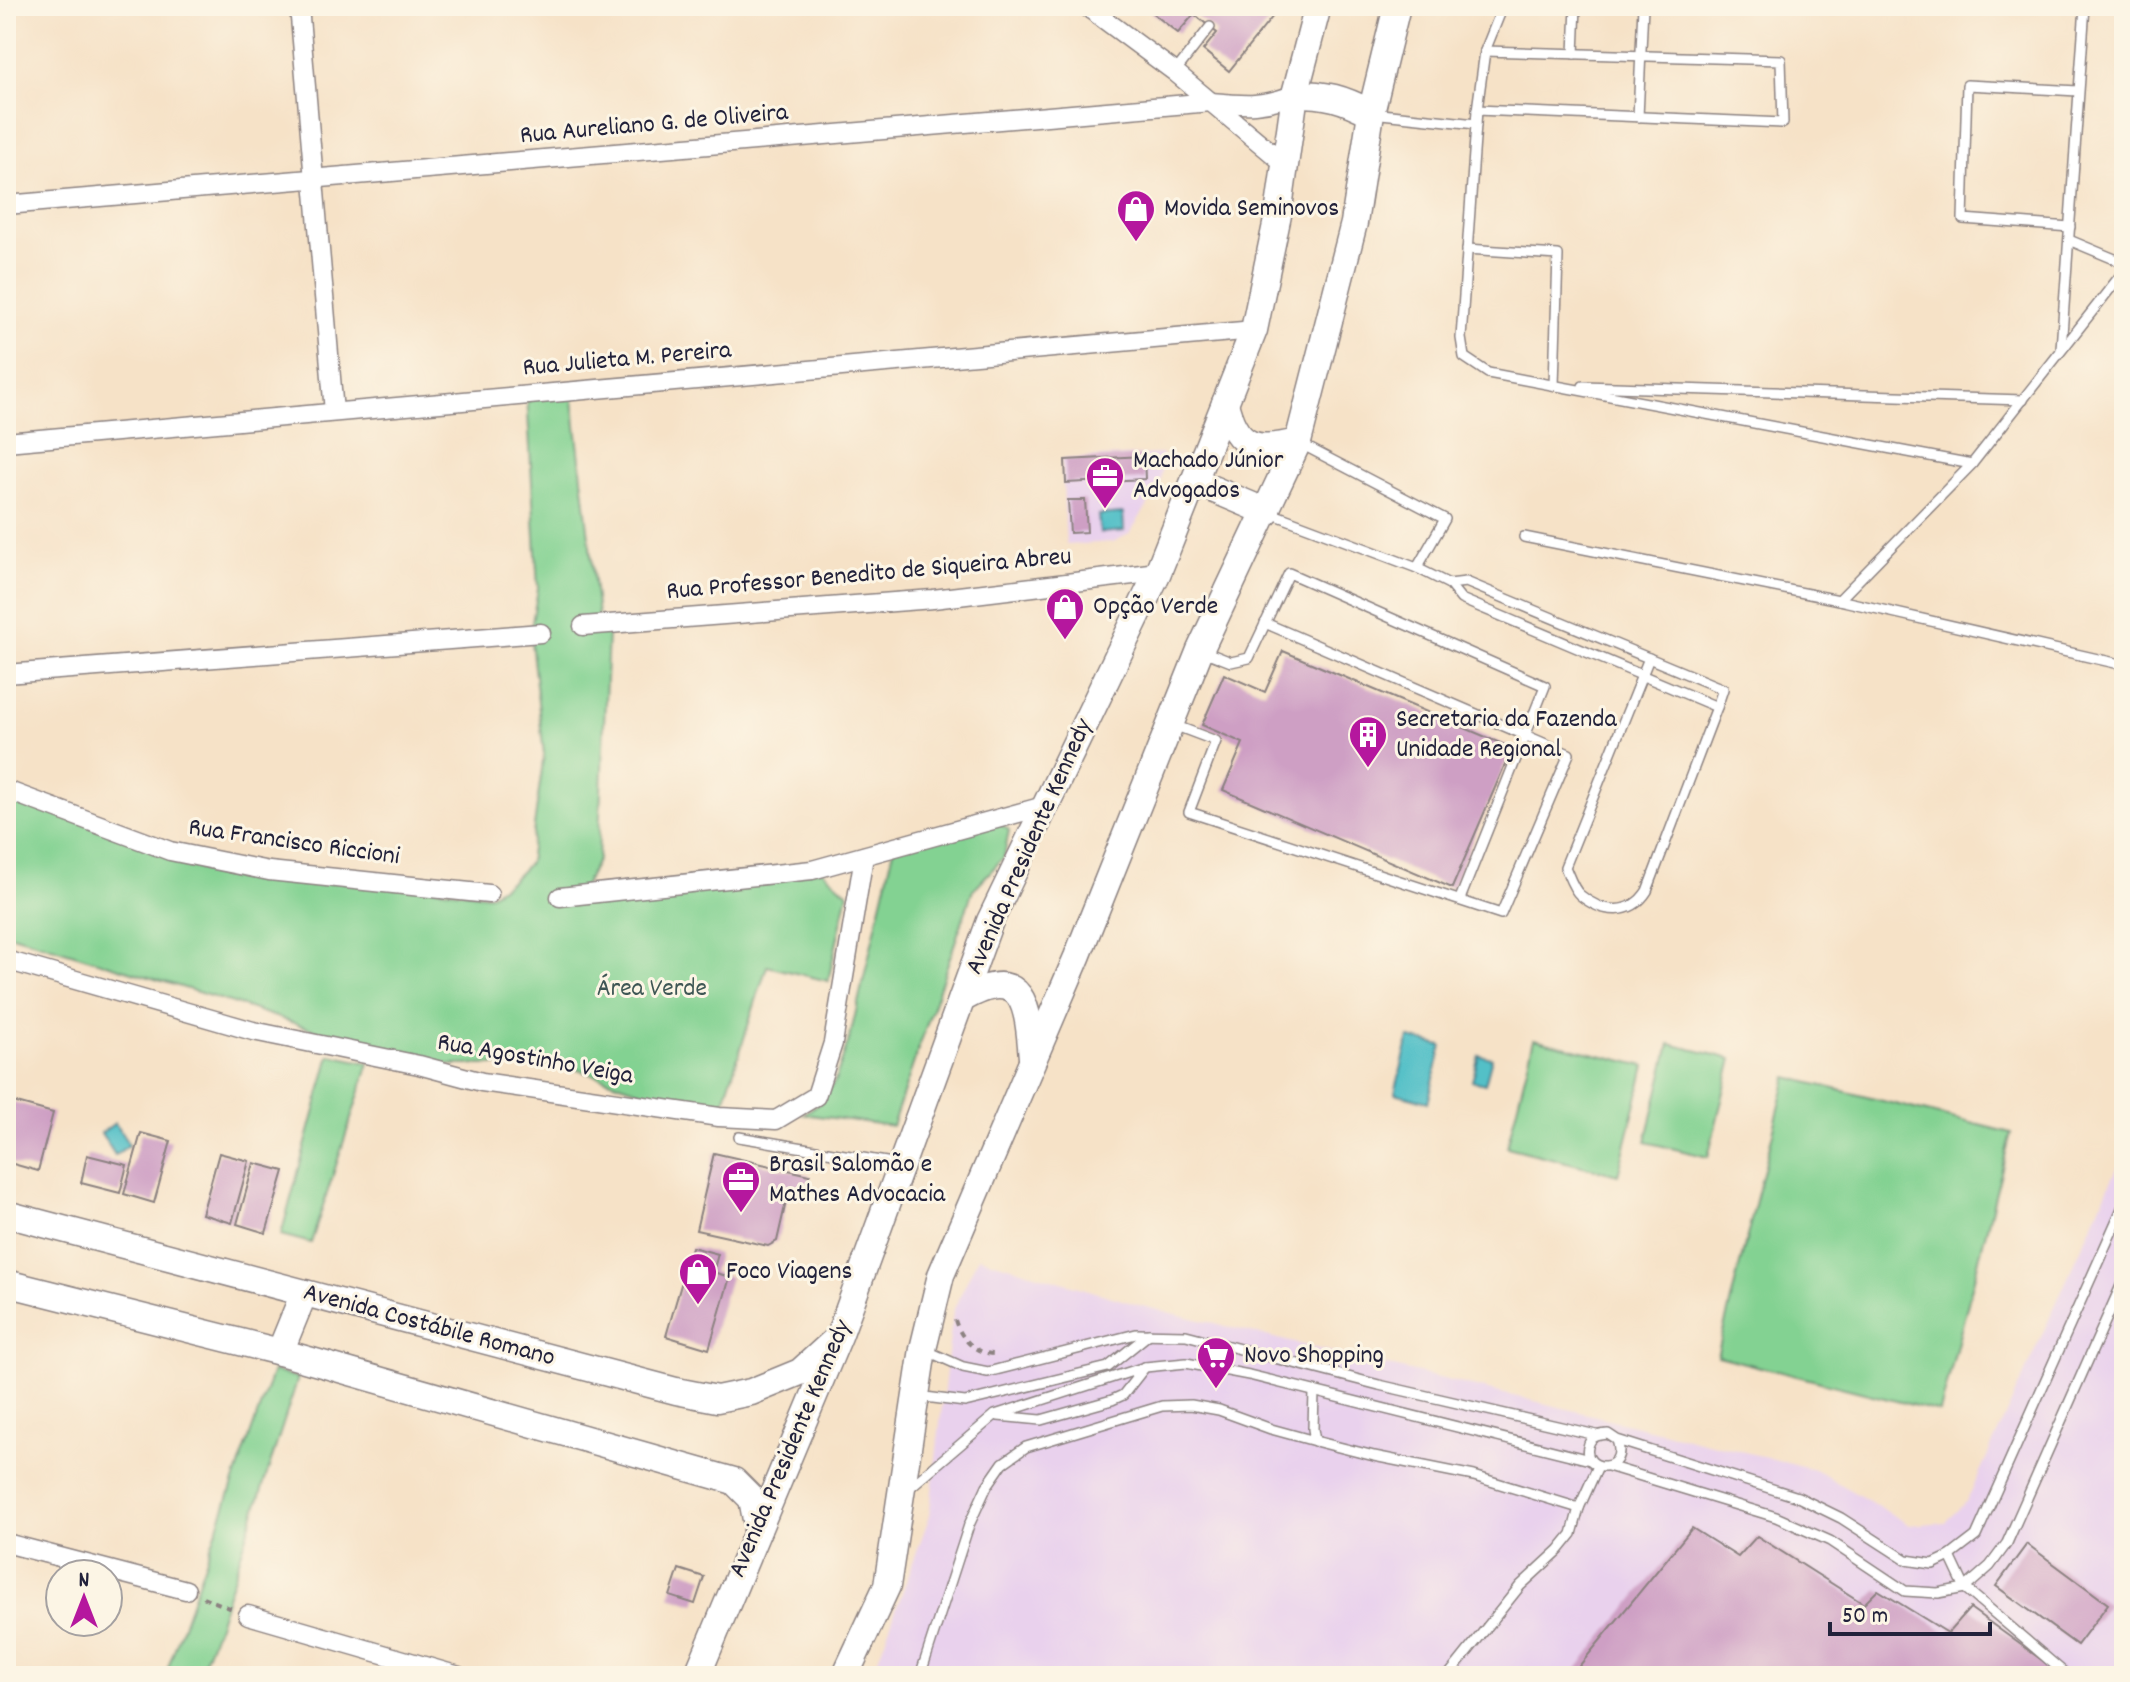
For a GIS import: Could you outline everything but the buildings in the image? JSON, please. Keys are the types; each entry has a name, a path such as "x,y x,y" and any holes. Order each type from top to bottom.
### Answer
{"main road":[{"name":"Avenida Presidente Kennedy","path":"697,1676 839,1336 990,921 1158,572 1254,330 1278,215 1295,94 1318,6"},
{"path":"845,1676 887,1586 923,1349 941,1275 1032,1065 1200,650 1298,442 1354,223 1371,113 1397,6"},
{"path":"1295,94 1321,94 1344,99 1371,113"},
{"path":"1225,403 1234,432 1246,443 1275,447 1298,442"},
{"path":"1196,482 1267,512"},
{"path":"962,999 979,989 1009,987 1018,992 1029,1017 1032,1065"},
{"name":"Avenida Costábile Romano","path":"6,1214 676,1391 717,1399 751,1392 800,1372 839,1336"},
{"path":"6,1283 280,1352 734,1481 752,1499 758,1530"},
{"path":"280,1352 304,1293"}],"street":[{"path":"299,6 334,412"},
{"path":"1086,6 1175,72 1285,164"},
{"name":"Rua Aureliano G. de Oliveira","path":"6,205 1211,102 1253,106 1273,103 1295,94"},
{"name":"Rua Julieta M. Pereira","path":"6,442 1254,330"},
{"name":"Rua Professor Benedito de Siqueira Abreu","path":"583,626 933,599 1158,572"},
{"path":"6,674 541,633"},
{"name":"Rua Francisco Riccioni","path":"6,790 170,851 269,871 489,894"},
{"path":"560,897 812,870 1044,806"},
{"name":"Rua Agostinho Veiga","path":"6,960 253,1031 419,1065 482,1082 719,1117 776,1120 816,1096 833,1043 864,856"},
{"path":"6,1543 186,1590"},
{"path":"248,1615 459,1676"}],"lane":[{"path":"1503,6 1485,51 1477,110 1461,338 1464,357 1488,373 1972,464"},
{"path":"1574,54 1576,6"},
{"path":"1638,117 1643,6"},
{"path":"2061,350 2085,6"},
{"path":"1175,72 1210,27"},
{"path":"1477,110 1783,123 1781,60 1485,51"},
{"path":"2070,227 1963,219 1967,85 2078,91"},
{"path":"1371,113 1476,124"},
{"path":"2069,240 2124,263"},
{"path":"1467,249 1558,255 1554,385"},
{"path":"1839,600 1972,464 2124,271"},
{"path":"1554,385 2023,400"},
{"path":"1298,442 1445,519 1417,568"},
{"path":"1267,512 1417,568 1449,584 1461,599 1717,707"},
{"path":"1524,537 1839,600 2124,665"},
{"path":"1200,650 1231,662 1249,658 1289,573 1545,686 1460,899"},
{"path":"1449,584 1466,582 1649,658 1723,689 1647,891 1638,904 1622,911 1596,905 1578,894 1565,867 1649,658"},
{"path":"1169,723 1216,741 1189,812 1501,914 1569,754 1265,623"},
{"path":"739,1137 901,1165"},
{"path":"923,1349 963,1367 988,1372 1136,1334 1186,1335 1379,1385 1596,1435 1608,1434 1617,1440 1798,1497 1841,1518 1906,1560 1933,1564 1950,1556 1976,1536 2124,1204"},
{"path":"903,1494 995,1415 1145,1367 1186,1363 1249,1375 1599,1464 1776,1517 1830,1541 1905,1591 1938,1593 1965,1588 1990,1566 2007,1543 2124,1279"},
{"path":"917,1396 965,1402 1108,1367 1149,1334"},
{"path":"995,1415 1041,1420 1112,1400 1123,1395 1145,1367"},
{"path":"2120,1379 2120,1444 2124,1484"},
{"path":"1314,1392 1315,1441"},
{"path":"920,1676 969,1525 987,1486 1003,1463 1026,1447 1162,1406 1219,1410 1315,1441 1474,1476 1579,1508"},
{"path":"1596,1435 1589,1441 1587,1451 1599,1464"},
{"path":"1599,1464 1617,1460 1621,1451 1617,1440"},
{"path":"1448,1676 1520,1586 1572,1534 1579,1508 1599,1464"},
{"path":"1950,1556 1965,1588 2068,1676"}],"path":[{"path":"954,1316 958,1331 967,1343 987,1354 1005,1355 1009,1368"},
{"path":"186,1590 248,1615"}],"shaded area":[{"name":"Machado Júnior Advogados","path":"1163,454 1160,487 1129,534 1113,542 1066,545 1062,459"},
{"name":"Novo Shopping","path":"2124,1153 2124,1676 872,1676 929,1518 953,1311 978,1257 1142,1306 1814,1469 1910,1525 1945,1522 1967,1501"}],"green space":[{"name":"Área Verde","path":"572,391 599,624 608,634 598,859 577,900 822,870 848,893 828,981 767,966 719,1117 564,1065 419,1065 249,1008 6,933 6,791 215,862 489,895 512,880 529,863 544,754 530,633 538,589 527,395"},
{"path":"967,818 993,819 1009,830 1004,857 973,890 892,1126 803,1114 820,1103 835,1081 850,1037 894,849"},
{"path":"1534,1039 1645,1066 1618,1175 1507,1147"},
{"path":"1670,1044 1732,1059 1708,1157 1646,1142"},
{"path":"330,1055 369,1063 311,1243 281,1235"},
{"path":"1787,1077 2011,1133 1940,1412 1717,1356"},
{"path":"273,1371 298,1378 218,1625 198,1676 165,1676"}],"water":[{"path":"1123,513 1124,531 1100,533 1098,515"},
{"path":"1409,1038 1442,1046 1428,1102 1395,1093"},
{"path":"1479,1055 1492,1058 1485,1084 1472,1081"},
{"path":"115,1123 129,1145 115,1155 101,1133"}],"place":[{"name":"Movida Seminovos","path":"1136,243"},
{"name":"Machado Júnior Advogados","path":"1105,510"},
{"name":"Opção Verde","path":"1065,641"},
{"name":"Secretaria da Fazenda Unidade Regional","path":"1368,769"},
{"name":"Brasil Salomão e Mathes Advocacia","path":"741,1214"},
{"name":"Foco Viagens","path":"698,1306"},
{"name":"Novo Shopping","path":"1216,1390"}]}
